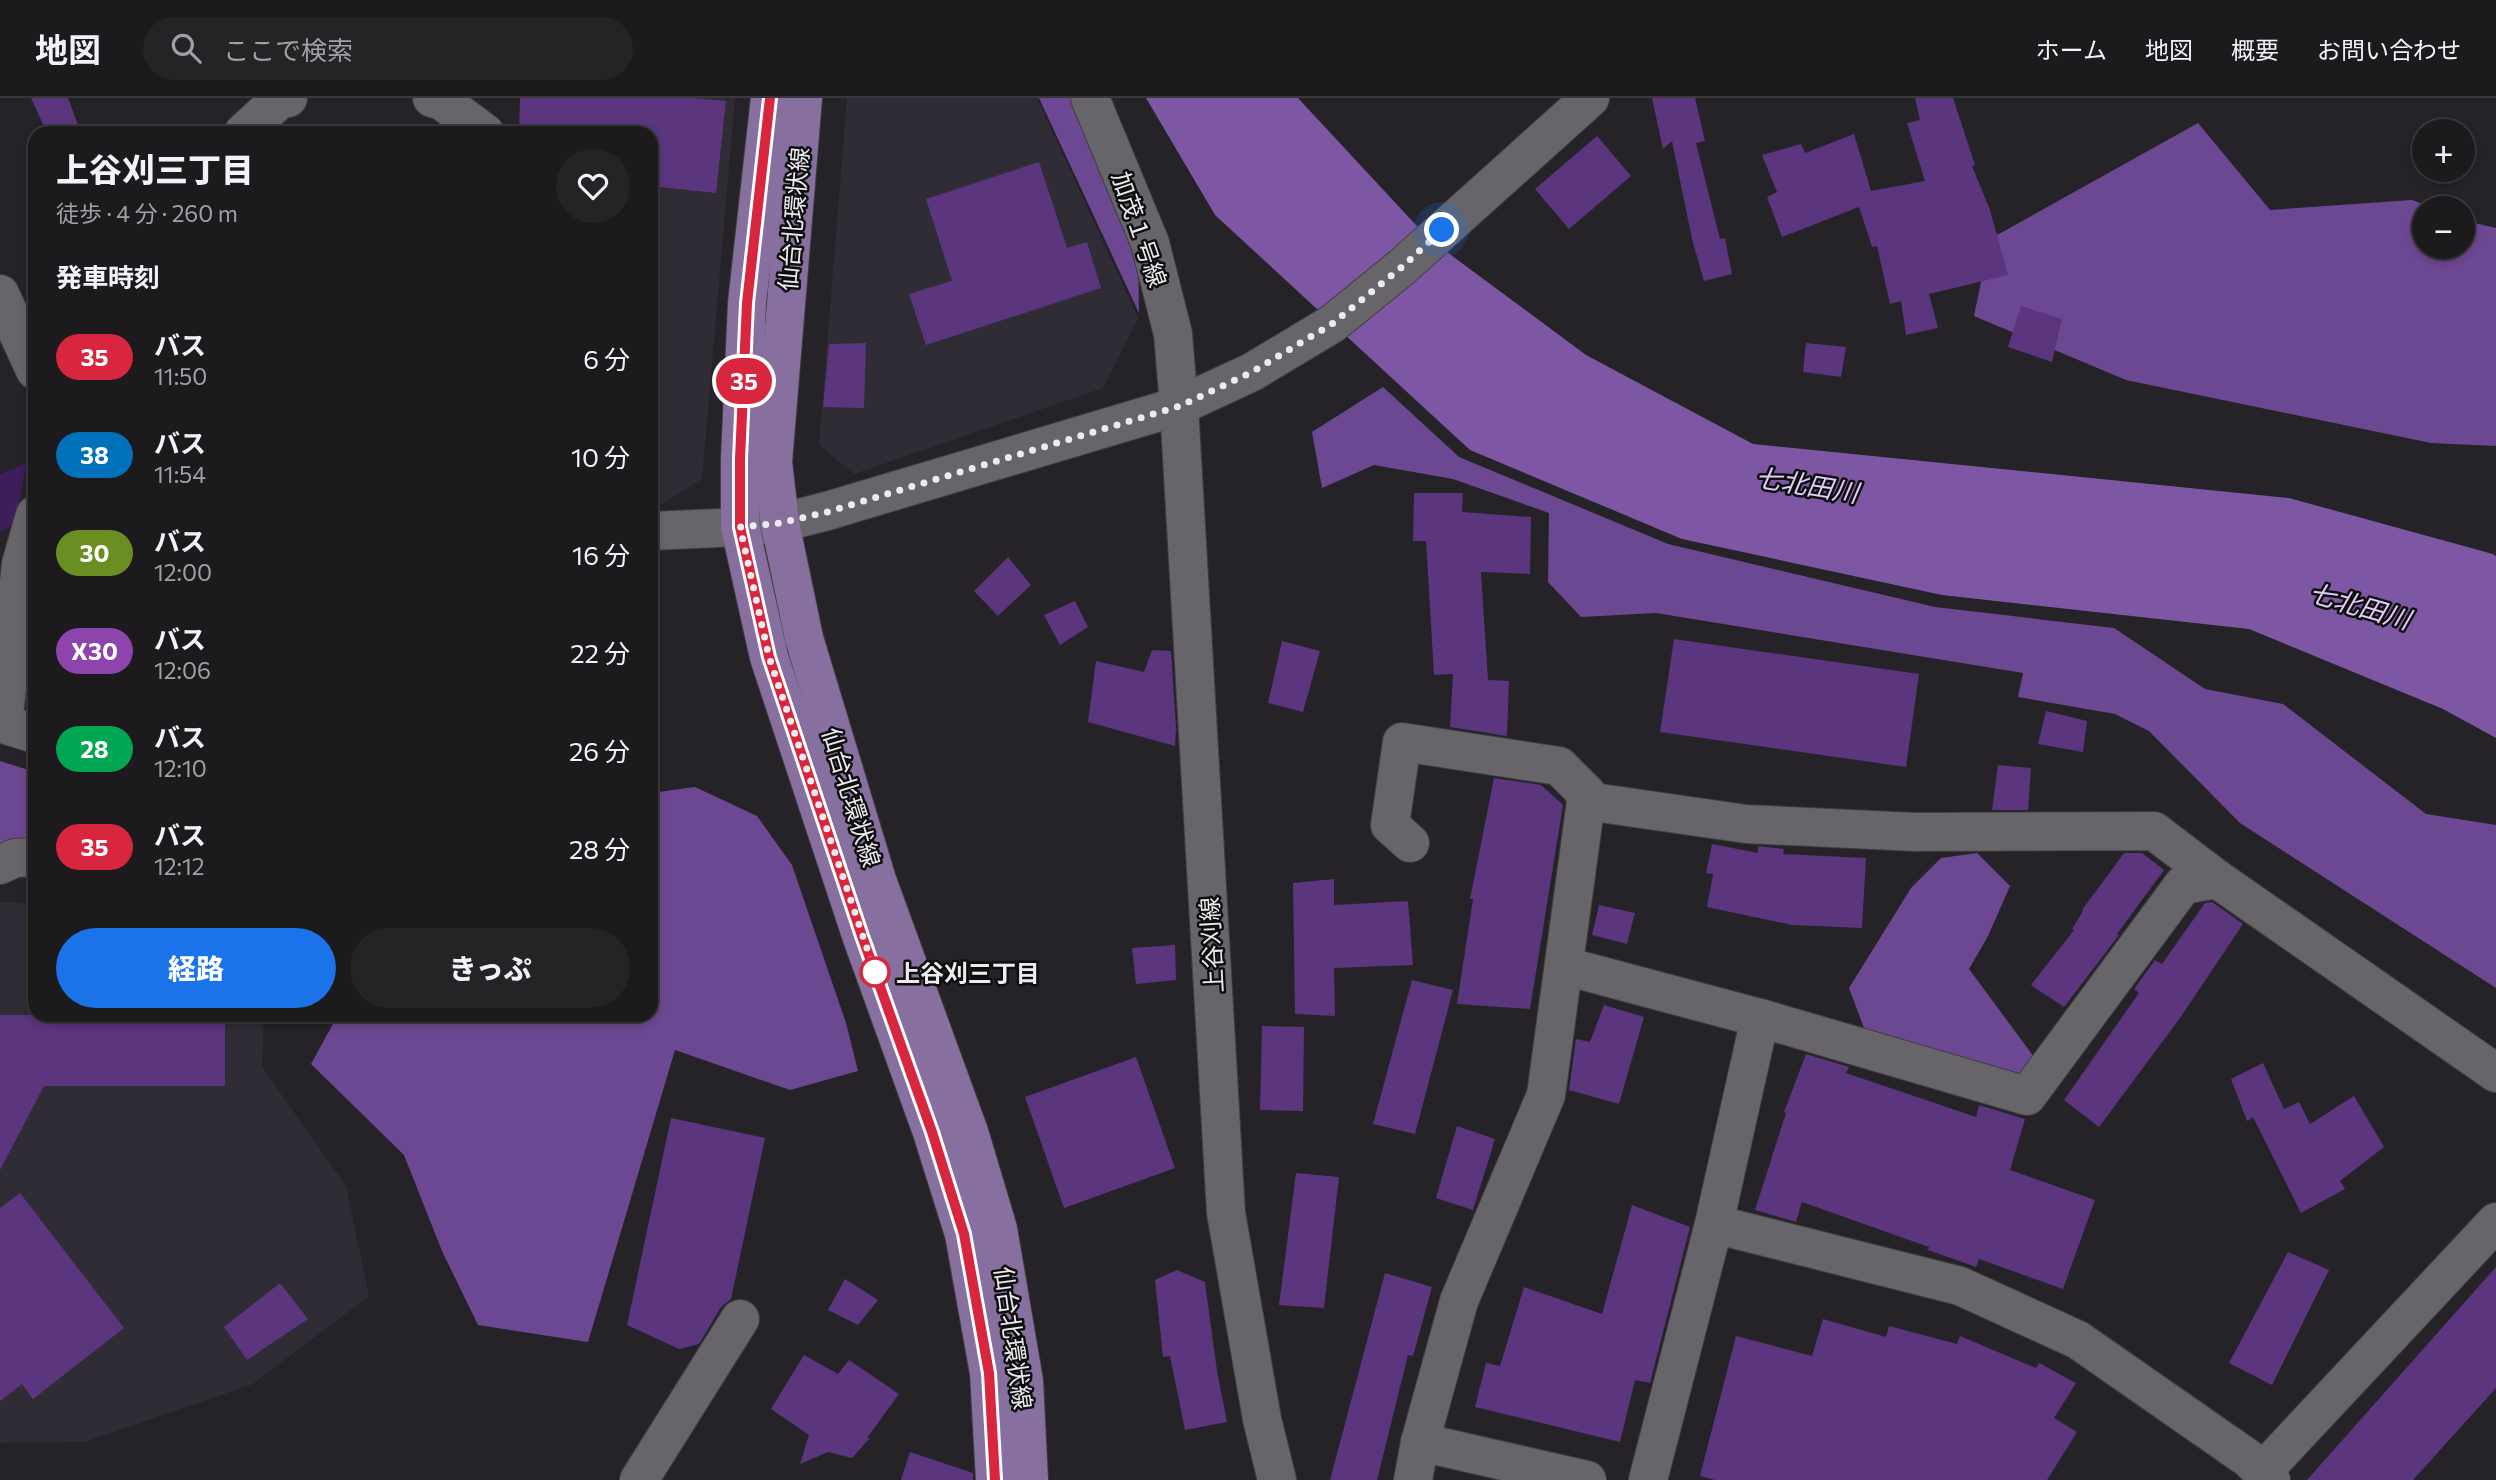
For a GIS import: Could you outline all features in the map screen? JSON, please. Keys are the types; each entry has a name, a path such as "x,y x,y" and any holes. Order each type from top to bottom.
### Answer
{"main road":[{"name":"仙台北環状線","path":"770,98 747,303 740,459 740,527 769,657 862,936 932,1132 964,1234 989,1373 995,1480"},
{"name":"仙台北環状線","path":"803,98 773,462 780,523 804,638 877,880 969,1132 998,1229 1024,1381 1029,1480"}],"street":[{"path":"251,126 279,100 288,98"},
{"path":"432,98 442,101 476,126"},
{"name":"加茂１号線","path":"1090,98 1150,243 1173,334 1180,406"},
{"path":"658,531 780,523 827,512 1180,406 1252,372 1332,324 1402,267 1590,98"},
{"path":"0,295 28,355"},
{"name":"上谷刈線","path":"1180,406 1226,1213 1262,1419 1277,1480"},
{"path":"12,727 10,560 28,528"},
{"path":"1410,843 1390,825 1402,742 1559,766 1587,794 1546,1096 1459,1301 1420,1442 1413,1480"},
{"path":"1586,801 1746,824 1915,832 2154,831 2217,879 2496,1073"},
{"path":"0,865 16,858 28,857"},
{"path":"1565,966 1760,1018 2027,1096 2183,885 2217,879"},
{"path":"1648,1480 1714,1224 1760,1018"},
{"path":"1714,1224 1960,1286 2078,1340 2249,1459 2266,1476 2496,1222"},
{"path":"639,1480 740,1318"},
{"path":"1420,1442 1587,1480"}],"shaded area":[{"path":"556,98 735,98 702,479 658,507 658,126 554,126"},
{"path":"847,98 1037,98 1138,318 1103,388 854,474 819,445"},
{"path":"1039,98 1076,98 1138,246 1139,313"},
{"path":"2198,123 2270,210 2412,200 2412,259 2475,259 2475,223 2496,228 2496,446 2431,443 2126,380 1974,316 1990,239"},
{"path":"1383,387 1459,457 1668,544 1935,607 2114,628 2205,689 2283,704 2426,814 2496,825 2496,988 2240,823 2149,731 2115,714 2018,697 2023,673 1656,613 1581,617 1548,582 1549,513 1453,479 1374,465 1322,488 1312,432"},
{"path":"27,463 14,524 0,532 0,474"},
{"path":"0,761 28,770 28,842 0,849"},
{"path":"695,787 757,816 792,865 846,1023 858,1071 790,1090 675,1050 588,1342 478,1325 442,1251 404,1155 311,1064 334,1022 658,1022 658,792"},
{"path":"1977,853 2010,886 1988,936 1969,969 2037,1061 2021,1076 1864,1028 1849,988 1911,888 1941,858"},
{"path":"0,902 28,903 28,1022 264,1022 262,1067 346,1186 369,1296 253,1384 84,1442 0,1443"}],"water":[{"name":"七北田川","path":"1146,98 1298,98 1428,238 1586,355 1753,444 2289,498 2493,554 2496,556 2496,738 2443,709 2249,629 1942,595 1682,539 1470,450 1215,215"}],"building":[{"path":"31,98 68,98 78,126 44,126"},
{"path":"520,98 691,98 726,101 716,193 658,187 658,126 519,126"},
{"path":"1652,98 1695,98 1705,141 1696,143 1720,239 1725,238 1732,274 1704,281 1692,239 1672,141 1663,149"},
{"path":"1915,98 1953,98 2008,275 1929,294 1938,328 1906,335 1901,301 1890,304 1877,246 1872,247 1859,207 1782,237 1767,197 1777,192 1762,155 1801,144 1805,153 1854,134 1871,191 1925,181 1907,123 1920,120"},
{"path":"1597,136 1631,176 1569,229 1535,189"},
{"path":"1039,162 1067,248 1087,242 1101,288 926,345 909,294 952,281 926,199"},
{"path":"2021,306 2062,319 2052,362 2008,347"},
{"path":"866,343 864,408 823,407 829,344"},
{"path":"1806,343 1846,347 1841,377 1803,372"},
{"path":"1414,493 1463,493 1462,512 1531,517 1530,574 1481,572 1488,680 1509,681 1507,736 1450,727 1453,674 1434,675 1426,541 1413,541"},
{"path":"1008,557 1031,585 998,616 974,591"},
{"path":"1075,601 1088,627 1060,645 1044,615"},
{"path":"1674,639 1919,674 1906,767 1660,732"},
{"path":"1282,641 1320,651 1303,712 1268,703"},
{"path":"1152,650 1171,651 1175,746 1088,722 1096,661 1144,672"},
{"path":"2046,711 2087,721 2083,752 2038,744"},
{"path":"1998,765 2031,768 2028,810 1992,810"},
{"path":"1494,778 1541,785 1563,805 1530,1009 1457,1004 1473,899 1470,899"},
{"path":"1712,844 1758,853 1758,846 1784,849 1783,854 1866,858 1862,928 1792,925 1707,907 1713,874 1706,873"},
{"path":"2124,853 2142,853 2164,870 2064,1007 2031,985 2074,930 2072,929 2082,910"},
{"path":"1334,879 1334,905 1408,901 1413,965 1334,968 1335,1016 1295,1014 1293,883"},
{"path":"2212,902 2243,924 2180,1018 2099,1127 2064,1100 2139,993 2134,989 2155,960 2162,964 2205,903"},
{"path":"1599,905 1635,913 1627,944 1592,935"},
{"path":"1175,945 1176,980 1136,984 1132,948"},
{"path":"1412,980 1453,990 1415,1134 1373,1124"},
{"path":"1604,1005 1644,1017 1619,1104 1569,1090 1576,1039 1590,1042"},
{"path":"0,1015 28,1015 28,1022 225,1022 225,1086 44,1086 0,1170"},
{"path":"1262,1026 1304,1027 1303,1111 1260,1110"},
{"path":"1806,1054 1849,1067 1846,1073 1976,1117 1979,1105 2025,1119 2010,1170 2095,1200 2063,1289 1979,1259 1976,1267 1928,1250 1929,1247 1802,1202 1796,1222 1755,1210 1786,1113 1784,1112"},
{"path":"1136,1057 1175,1168 1064,1208 1025,1097"},
{"path":"2263,1063 2284,1109 2299,1102 2310,1124 2354,1096 2384,1147 2340,1181 2345,1189 2301,1213 2253,1117 2247,1121 2231,1079"},
{"path":"671,1118 765,1138 731,1299 721,1307 699,1344 679,1349 627,1325"},
{"path":"1457,1126 1495,1139 1473,1210 1436,1198"},
{"path":"1296,1173 1339,1177 1324,1308 1279,1305"},
{"path":"20,1193 124,1328 33,1399 22,1384 0,1401 0,1208"},
{"path":"1632,1205 1690,1227 1650,1383 1635,1380 1620,1442 1475,1407 1486,1363 1500,1366 1524,1287 1602,1314"},
{"path":"2288,1252 2329,1270 2272,1385 2229,1363"},
{"path":"2496,1267 2496,1388 2413,1480 2307,1480"},
{"path":"1177,1270 1205,1282 1227,1422 1185,1430 1170,1356 1163,1357 1155,1280"},
{"path":"1385,1273 1432,1287 1413,1356 1408,1355 1377,1480 1330,1480"},
{"path":"845,1279 878,1300 858,1325 828,1310"},
{"path":"280,1283 308,1319 247,1360 224,1327"},
{"path":"1823,1319 1886,1337 1889,1326 1957,1344 1960,1336 2036,1368 2039,1363 2076,1383 2054,1418 2077,1432 2047,1480 1715,1480 1700,1476 1736,1336 1812,1356"},
{"path":"804,1355 838,1374 849,1360 899,1394 867,1438 870,1438 852,1458 828,1452 800,1464 809,1435 771,1409"},
{"path":"910,1452 973,1473 973,1480 901,1480"}],"bus line":[{"name":"35","path":"770,98 747,303 740,459 740,527 769,657 862,936 932,1132 964,1234 989,1373 995,1480"}],"place":[{"name":"上谷刈三丁目","path":"875,972"}],"route":[{"path":"875,972 769,657 740,527 780,523 827,512 1180,406 1252,372 1332,324 1402,267 1442,230"}]}
